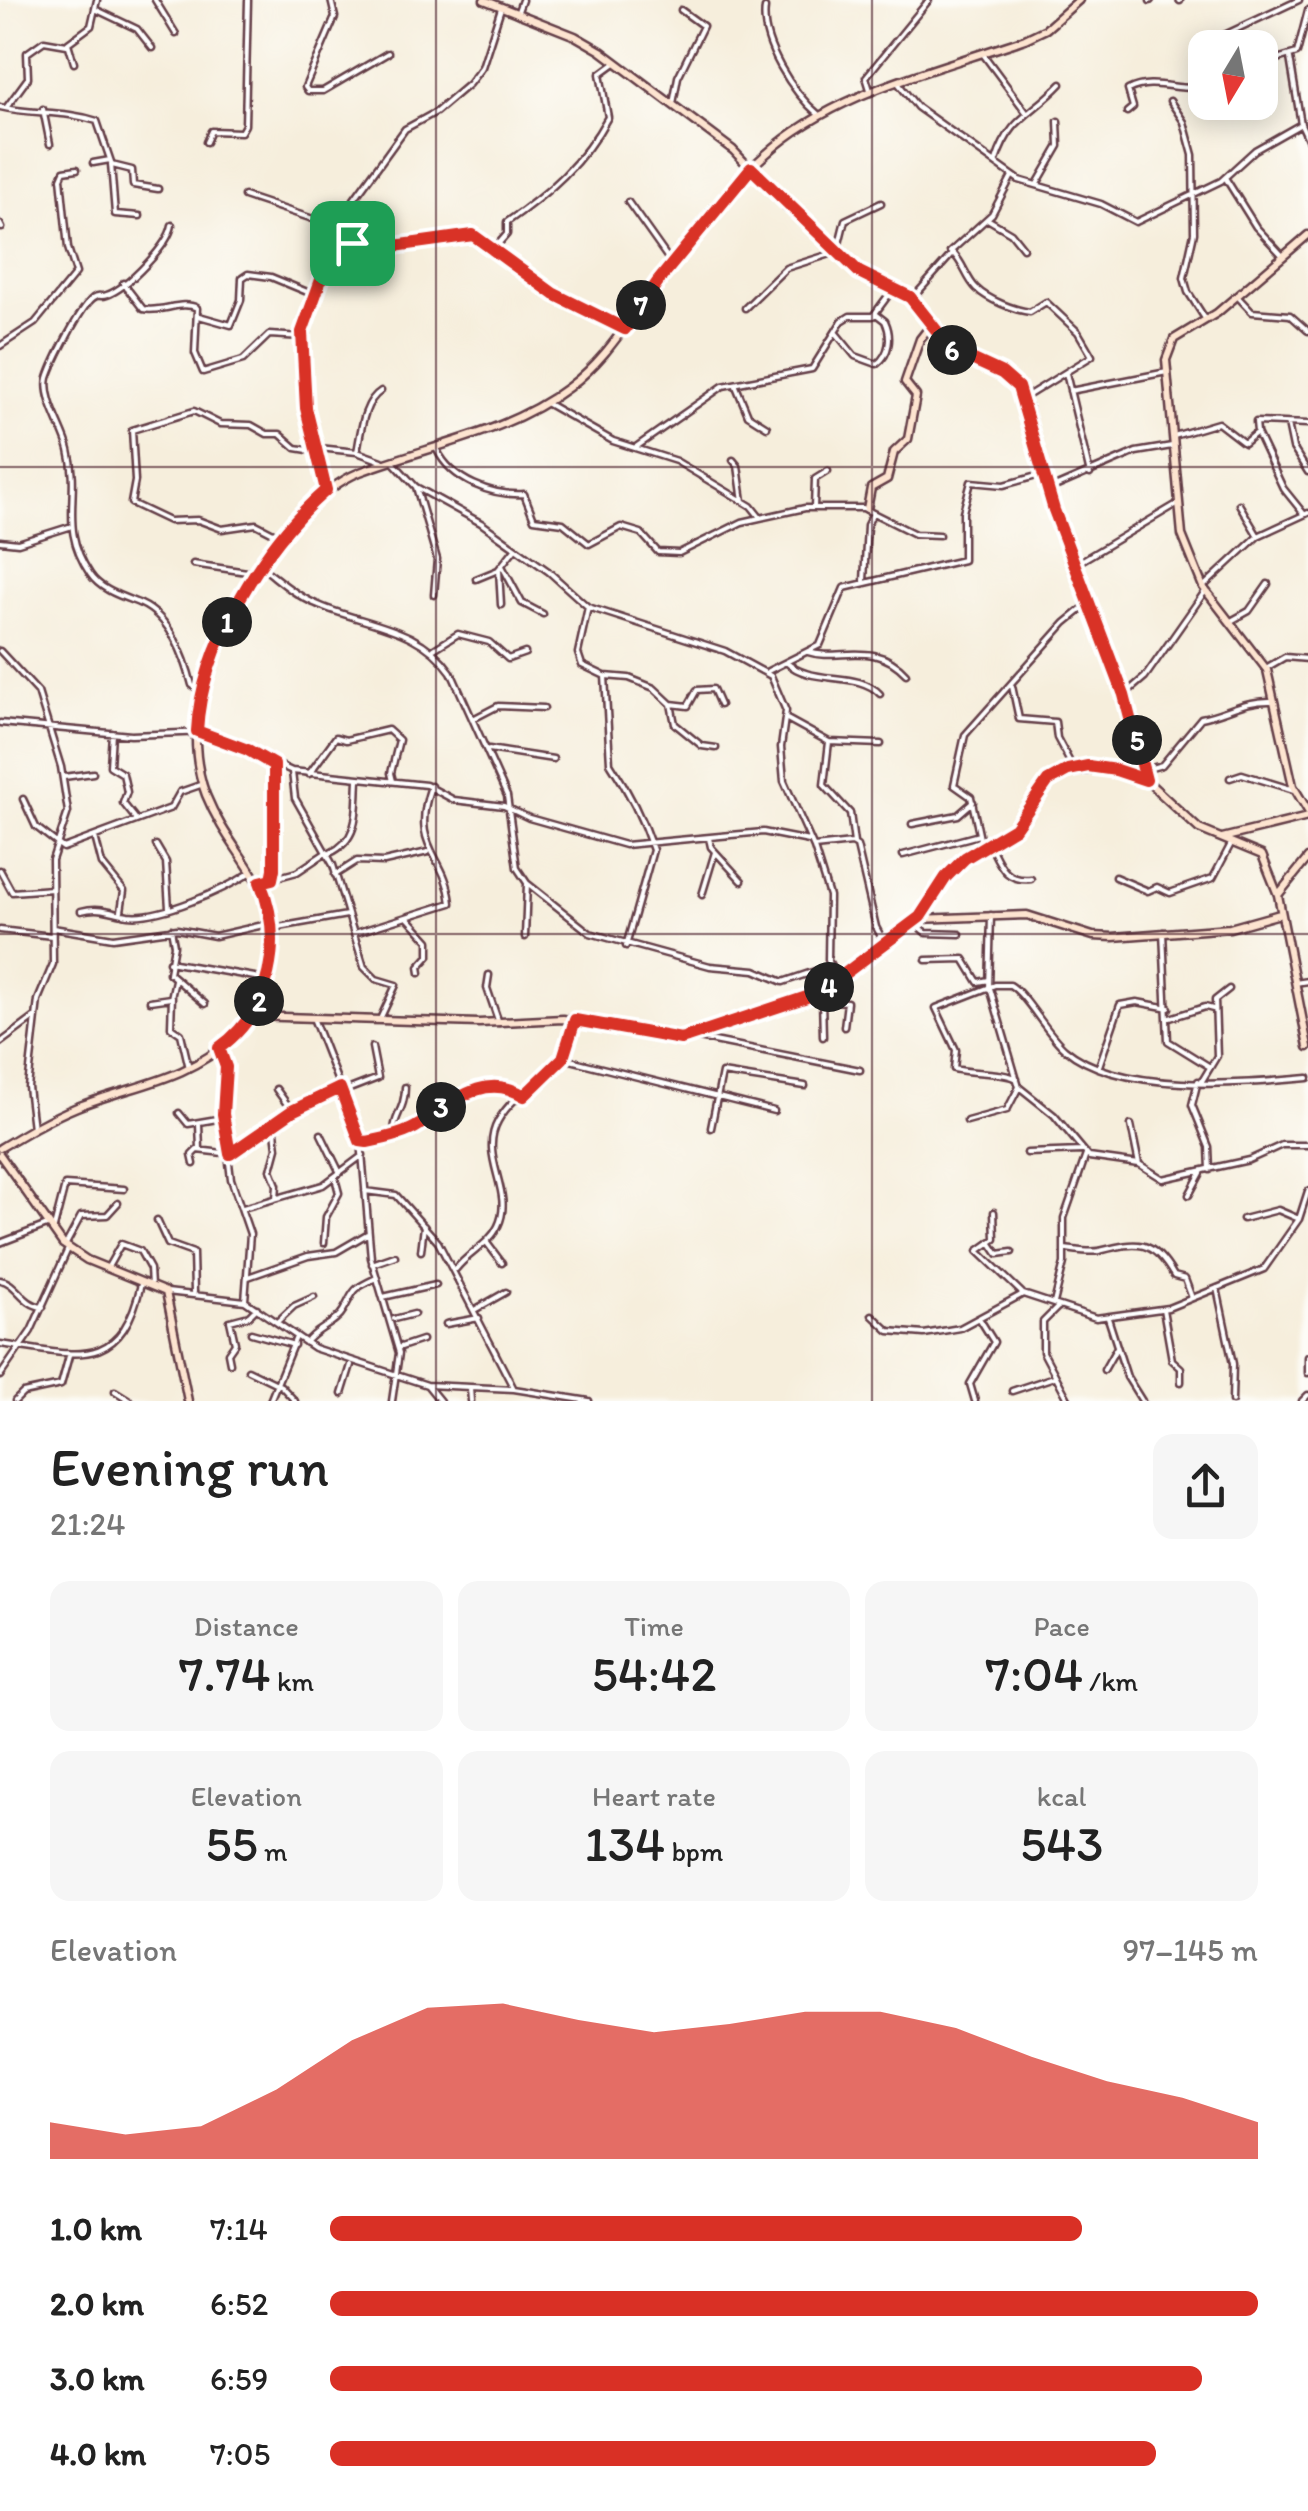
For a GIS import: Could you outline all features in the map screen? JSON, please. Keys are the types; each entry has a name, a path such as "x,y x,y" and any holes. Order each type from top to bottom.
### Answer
{"main road":[{"path":"484,0 576,36 616,62 751,168 869,280 912,299 952,350 1008,377 1024,398 1048,490 1124,695 1146,780"},
{"path":"188,1401 166,1292 107,1269 67,1247 49,1229 1,1157 33,1128 78,1106 147,1088 189,1068 219,1048 252,1016 266,979 272,926 254,870 211,806 203,784 197,731 200,690 222,630 260,571 326,490 390,463 437,450 546,403 590,370 751,168 792,132 819,115 871,93 1046,29 1080,0"},
{"path":"1229,841 1308,814 1294,790 1266,668 1205,588 1182,536 1167,372 1170,344 1237,296 1308,235"},
{"path":"870,510 871,488 887,479 894,452 908,439 916,396 905,382 920,338 930,325"},
{"path":"252,1016 499,1023 575,1020 675,1039 692,1036 821,996 916,920 946,877 1015,828 1048,781 1072,768 1116,770 1146,780 1186,821 1215,838 1262,854 1278,895 1304,1009 1308,1047"},
{"path":"1278,895 1308,859"},
{"path":"916,920 992,914 1037,917 1099,937 1230,928 1280,914"}],"street":[{"path":"98,0 91,26 67,45 44,41 27,53 28,78 3,107 26,113 43,110 99,122 110,162 115,214 140,216"},
{"path":"154,0 176,34"},
{"path":"206,142 211,132 241,132 246,126 248,0"},
{"path":"331,0 335,16 308,91 323,91 388,53"},
{"path":"517,14 522,0"},
{"path":"871,93 866,77 929,0"},
{"path":"1235,30 1299,0"},
{"path":"326,490 306,408 303,337 346,209 397,138 470,84 482,67 501,8"},
{"path":"765,8 766,34 801,98 819,115"},
{"path":"97,10 137,29 152,48"},
{"path":"673,104 678,77 703,26 681,10"},
{"path":"1278,60 1290,58 1304,42 1308,10"},
{"path":"67,45 74,63"},
{"path":"983,54 1026,112"},
{"path":"1290,58 1301,124 1308,139"},
{"path":"494,248 506,234 508,222 546,197 593,143 608,117 600,74 616,62"},
{"path":"1127,112 1133,107 1128,92 1133,87 1151,82 1188,89"},
{"path":"898,83 917,108 1012,176 1113,208 1136,222 1226,178 1255,150 1301,124"},
{"path":"996,162 1000,142 1026,112 1062,84"},
{"path":"1170,101 1184,122 1192,156 1194,232 1184,278 1206,320"},
{"path":"43,110 50,144"},
{"path":"1037,184 1062,139 1058,121"},
{"path":"92,163 110,162 132,170 133,185 158,189"},
{"path":"0,346 35,323 76,272 60,178 64,171 77,169"},
{"path":"912,299 950,253 999,206 1012,176"},
{"path":"1226,178 1256,227 1282,255"},
{"path":"244,196 373,249 469,235 494,248 554,294 625,329"},
{"path":"628,202 672,264"},
{"path":"745,308 786,268 838,252 845,220 881,203"},
{"path":"987,219 1011,233 1023,248"},
{"path":"172,225 154,256 89,303 47,384 73,469 69,527 90,575 153,614 176,641 192,685 200,690"},
{"path":"950,253 966,266 978,290 1013,309 1030,312 1046,302 1064,315 1092,353 1024,398"},
{"path":"198,316 231,324 241,300 242,278 248,274 271,277 317,296"},
{"path":"123,282 143,309 163,312 191,304 198,316 195,354 204,372 243,360 269,335 303,337"},
{"path":"876,314 893,289"},
{"path":"1237,296 1252,312 1290,315 1308,331"},
{"path":"636,447 721,388 812,369 835,332 847,318 876,314 885,321 889,336 886,354 877,364 854,356 835,332"},
{"path":"1070,391 1167,372"},
{"path":"1066,373 1090,474"},
{"path":"736,386 748,415 767,427"},
{"path":"357,452 363,420 373,396 381,391"},
{"path":"546,403 581,426 676,461 758,514"},
{"path":"284,539 256,524 222,530 198,520 169,521 136,506 130,501 135,481 132,430 194,411 220,424 250,425 267,434 278,434 296,448 357,452 390,463 416,487 482,523 514,550 548,570 588,607 698,641 766,672 778,688 786,718 781,747 784,782 811,844 831,907 830,966 838,981"},
{"path":"1124,695 1152,669 1205,588 1258,536 1306,513 1283,488 1257,432 1258,422 1308,424"},
{"path":"1048,490 1136,452 1218,423 1243,443 1257,432"},
{"path":"1288,424 1293,448 1308,472"},
{"path":"437,450 468,482 501,495 524,494 532,517 563,524 589,544 621,527 641,533 660,553 679,553 712,533 758,514 813,509 870,510 915,534 940,536"},
{"path":"732,460 738,466 742,501"},
{"path":"813,509 816,479 828,471"},
{"path":"766,672 820,646 830,629 839,594 864,581 963,560 968,484 978,480 1004,486 1044,474"},
{"path":"416,487 438,559 434,595"},
{"path":"1076,564 1177,504"},
{"path":"1240,504 1258,536"},
{"path":"864,581 870,510"},
{"path":"0,542 18,543 69,527"},
{"path":"476,578 500,568 514,550"},
{"path":"194,564 260,571 314,604 358,620 388,624 432,650 451,672 487,749 510,808 518,868 527,883 590,932 626,946 661,949 710,966 756,970 783,982 830,966"},
{"path":"500,568 501,605"},
{"path":"500,568 522,603 543,614"},
{"path":"1231,621 1249,611 1268,584"},
{"path":"1031,879 1016,880 1007,874 978,835 972,802 966,790 954,785 961,743 1058,630 1088,603"},
{"path":"588,607 578,658 582,664 606,676 626,676 652,687 671,704 688,706 697,690 714,689 720,705"},
{"path":"432,650 458,634 489,642 508,659 525,653"},
{"path":"0,652 33,682 64,777 68,823 52,860 53,964 38,1000 28,1087 33,1128"},
{"path":"808,652 863,653 898,665 906,674"},
{"path":"1266,668 1285,658 1308,659"},
{"path":"786,662 819,678 874,687 880,694"},
{"path":"606,676 603,700 610,716 610,763 620,774 622,786 652,844 653,855 626,946"},
{"path":"1012,686 1019,719 1028,723 1052,720 1072,768"},
{"path":"1143,770 1162,766 1201,718 1216,716 1246,701 1276,699"},
{"path":"671,704 675,724 702,746 716,748"},
{"path":"473,719 498,706 544,708"},
{"path":"786,718 829,742 881,744"},
{"path":"0,723 112,733 197,731 292,771 431,786 454,800 510,808 529,818 612,842 652,844 774,832 811,844 854,843"},
{"path":"309,774 336,738 346,740 388,730 399,740 391,770 394,781"},
{"path":"112,733 110,766 124,774 127,792 122,800 135,818"},
{"path":"829,742 824,784 850,812 876,928 886,946"},
{"path":"487,749 553,760"},
{"path":"272,879 278,852 274,765"},
{"path":"292,771 298,804 328,853 367,971 396,985 381,1017"},
{"path":"64,777 92,773"},
{"path":"1230,778 1242,774 1294,790"},
{"path":"260,882 306,868 343,847 353,832 358,780"},
{"path":"58,847 170,808 180,792 203,784"},
{"path":"354,933 451,903 428,852 424,806 431,786"},
{"path":"22,799 36,826 58,847"},
{"path":"912,824 958,815 972,802"},
{"path":"904,855 978,835"},
{"path":"95,837 102,864 125,893 121,912"},
{"path":"709,837 715,852 742,881"},
{"path":"1115,877 1148,891 1155,887 1170,893 1213,878 1229,841"},
{"path":"156,845 166,862 169,908"},
{"path":"335,875 357,860 384,862 428,852"},
{"path":"702,895 715,852"},
{"path":"0,870 12,892 52,889"},
{"path":"81,910 101,907 128,915 169,908 234,885 254,870"},
{"path":"526,938 527,883"},
{"path":"992,914 989,985 1019,1087 1054,1115 1084,1153"},
{"path":"52,928 113,938 171,929 215,936 348,915"},
{"path":"408,918 430,944 430,956 419,966 420,973"},
{"path":"916,920 926,932 960,934"},
{"path":"171,929 174,945 169,973 205,1004"},
{"path":"0,930 52,936"},
{"path":"1164,930 1169,1044 1210,1067"},
{"path":"926,960 964,958 978,982 989,985"},
{"path":"169,962 266,979"},
{"path":"488,974 488,991 499,1023"},
{"path":"175,980 172,1027 181,1034 189,1068"},
{"path":"1295,982 1308,981"},
{"path":"1017,1079 1000,1072 986,1076 954,1069 956,1050 935,1012 945,1003 989,985 1015,987 1033,1016 1065,1049 1133,1079 1308,1078"},
{"path":"1210,1170 1209,1147 1192,1107 1200,1081 1218,1052 1214,1010 1217,996 1229,988"},
{"path":"150,1001 172,996"},
{"path":"823,1037 821,996 847,1002 844,1027"},
{"path":"1098,1066 1120,1006 1137,1002 1168,1008"},
{"path":"1170,1018 1205,1007 1214,1010"},
{"path":"0,1043 36,1018"},
{"path":"313,1018 361,1144 372,1264 398,1348 392,1401"},
{"path":"456,1269 486,1242 502,1212 490,1141 502,1116 563,1058 575,1020"},
{"path":"692,1036 860,1070"},
{"path":"194,1164 193,1153 200,1148 230,1154 292,1111 378,1078 372,1047"},
{"path":"219,1048 226,1067 223,1118 231,1179 250,1234 245,1301"},
{"path":"563,1058 774,1111"},
{"path":"710,1128 718,1078 726,1072 805,1086"},
{"path":"394,1134 395,1120 404,1110 405,1087"},
{"path":"361,1144 417,1127 447,1103 478,1089 504,1087 524,1096"},
{"path":"967,1121 1007,1110 1019,1087"},
{"path":"276,1089 292,1111"},
{"path":"178,1113 187,1123 223,1118"},
{"path":"198,1122 200,1148"},
{"path":"1131,1124 1139,1164"},
{"path":"273,1127 278,1143 271,1170 276,1198"},
{"path":"320,1134 340,1173"},
{"path":"1027,1153 1084,1153 1139,1164 1163,1179 1249,1160 1282,1146 1308,1145"},
{"path":"1069,1401 1043,1352 1042,1324 1056,1305 1066,1250 1064,1218 1084,1153"},
{"path":"243,1208 335,1178 362,1155"},
{"path":"1190,1195 1202,1172"},
{"path":"324,1243 326,1218 339,1193 335,1178"},
{"path":"0,1243 49,1229 62,1186 124,1189"},
{"path":"364,1191 392,1194 424,1225 456,1269 514,1388"},
{"path":"994,1212 995,1238 979,1253 1023,1294 1108,1318 1164,1309 1264,1269 1298,1219 1308,1191"},
{"path":"0,1376 42,1307 80,1216 107,1215 118,1203"},
{"path":"1243,1219 1278,1210 1298,1219"},
{"path":"157,1220 168,1244 193,1252 194,1292"},
{"path":"421,1251 424,1225"},
{"path":"248,1277 301,1258 336,1252 367,1234"},
{"path":"486,1242 502,1263"},
{"path":"990,1242 998,1254 1012,1252"},
{"path":"107,1269 120,1244 140,1251 150,1269 151,1286"},
{"path":"1066,1250 1094,1252 1110,1245 1142,1245 1162,1256 1174,1276 1186,1279 1192,1298"},
{"path":"372,1264 395,1256"},
{"path":"306,1344 316,1330 342,1314 354,1290 376,1278"},
{"path":"0,1280 7,1281 29,1304 42,1307"},
{"path":"0,1344 69,1356 102,1349 134,1315 141,1284"},
{"path":"382,1297 436,1285"},
{"path":"1217,1288 1232,1364 1232,1401"},
{"path":"166,1292 194,1292 245,1301 306,1344 352,1363 427,1385 514,1388 589,1401"},
{"path":"476,1310 506,1292"},
{"path":"872,1315 889,1331 924,1334 960,1328 1023,1294"},
{"path":"277,1322 294,1306 314,1298"},
{"path":"230,1363 228,1353 235,1342 230,1321 249,1316 257,1308"},
{"path":"1164,1309 1172,1360 1181,1368 1181,1382"},
{"path":"392,1320 414,1314"},
{"path":"975,1401 970,1384 994,1346 978,1317"},
{"path":"446,1324 479,1318"},
{"path":"1108,1318 1127,1377 1142,1401"},
{"path":"251,1332 294,1345"},
{"path":"270,1401 296,1337"},
{"path":"398,1348 422,1340"},
{"path":"1104,1370 1118,1347"},
{"path":"15,1401 23,1393 61,1386 69,1356"},
{"path":"1308,1357 1308,1373"},
{"path":"342,1394 352,1363"},
{"path":"248,1370 278,1385 295,1401"},
{"path":"1012,1391 1054,1377"},
{"path":"427,1385 440,1401"},
{"path":"470,1388 472,1401"},
{"path":"115,1392 131,1401"},
{"path":"1302,1401 1308,1396"}],"route":[{"path":"751,168 786,206 859,272 910,297 952,350 1002,373 1018,387 1028,409 1054,510 1124,695 1146,780 1088,766 1072,768 1048,781 1015,828 965,858 946,877 920,917 819,993 681,1039 575,1020 563,1058 551,1074 524,1096 504,1087 478,1089 447,1103 412,1130 367,1142 360,1141 340,1088 292,1111 230,1154 223,1114 226,1067 219,1048 234,1037 254,1011 262,996 272,954 272,917 260,882 272,879 278,852 277,795 274,765 248,750 197,731 200,690 211,654 238,603 306,510 326,490 320,452 306,408 302,332 338,233 352,243 379,249 473,235 518,264 554,294 625,329 659,280 751,168"}]}
